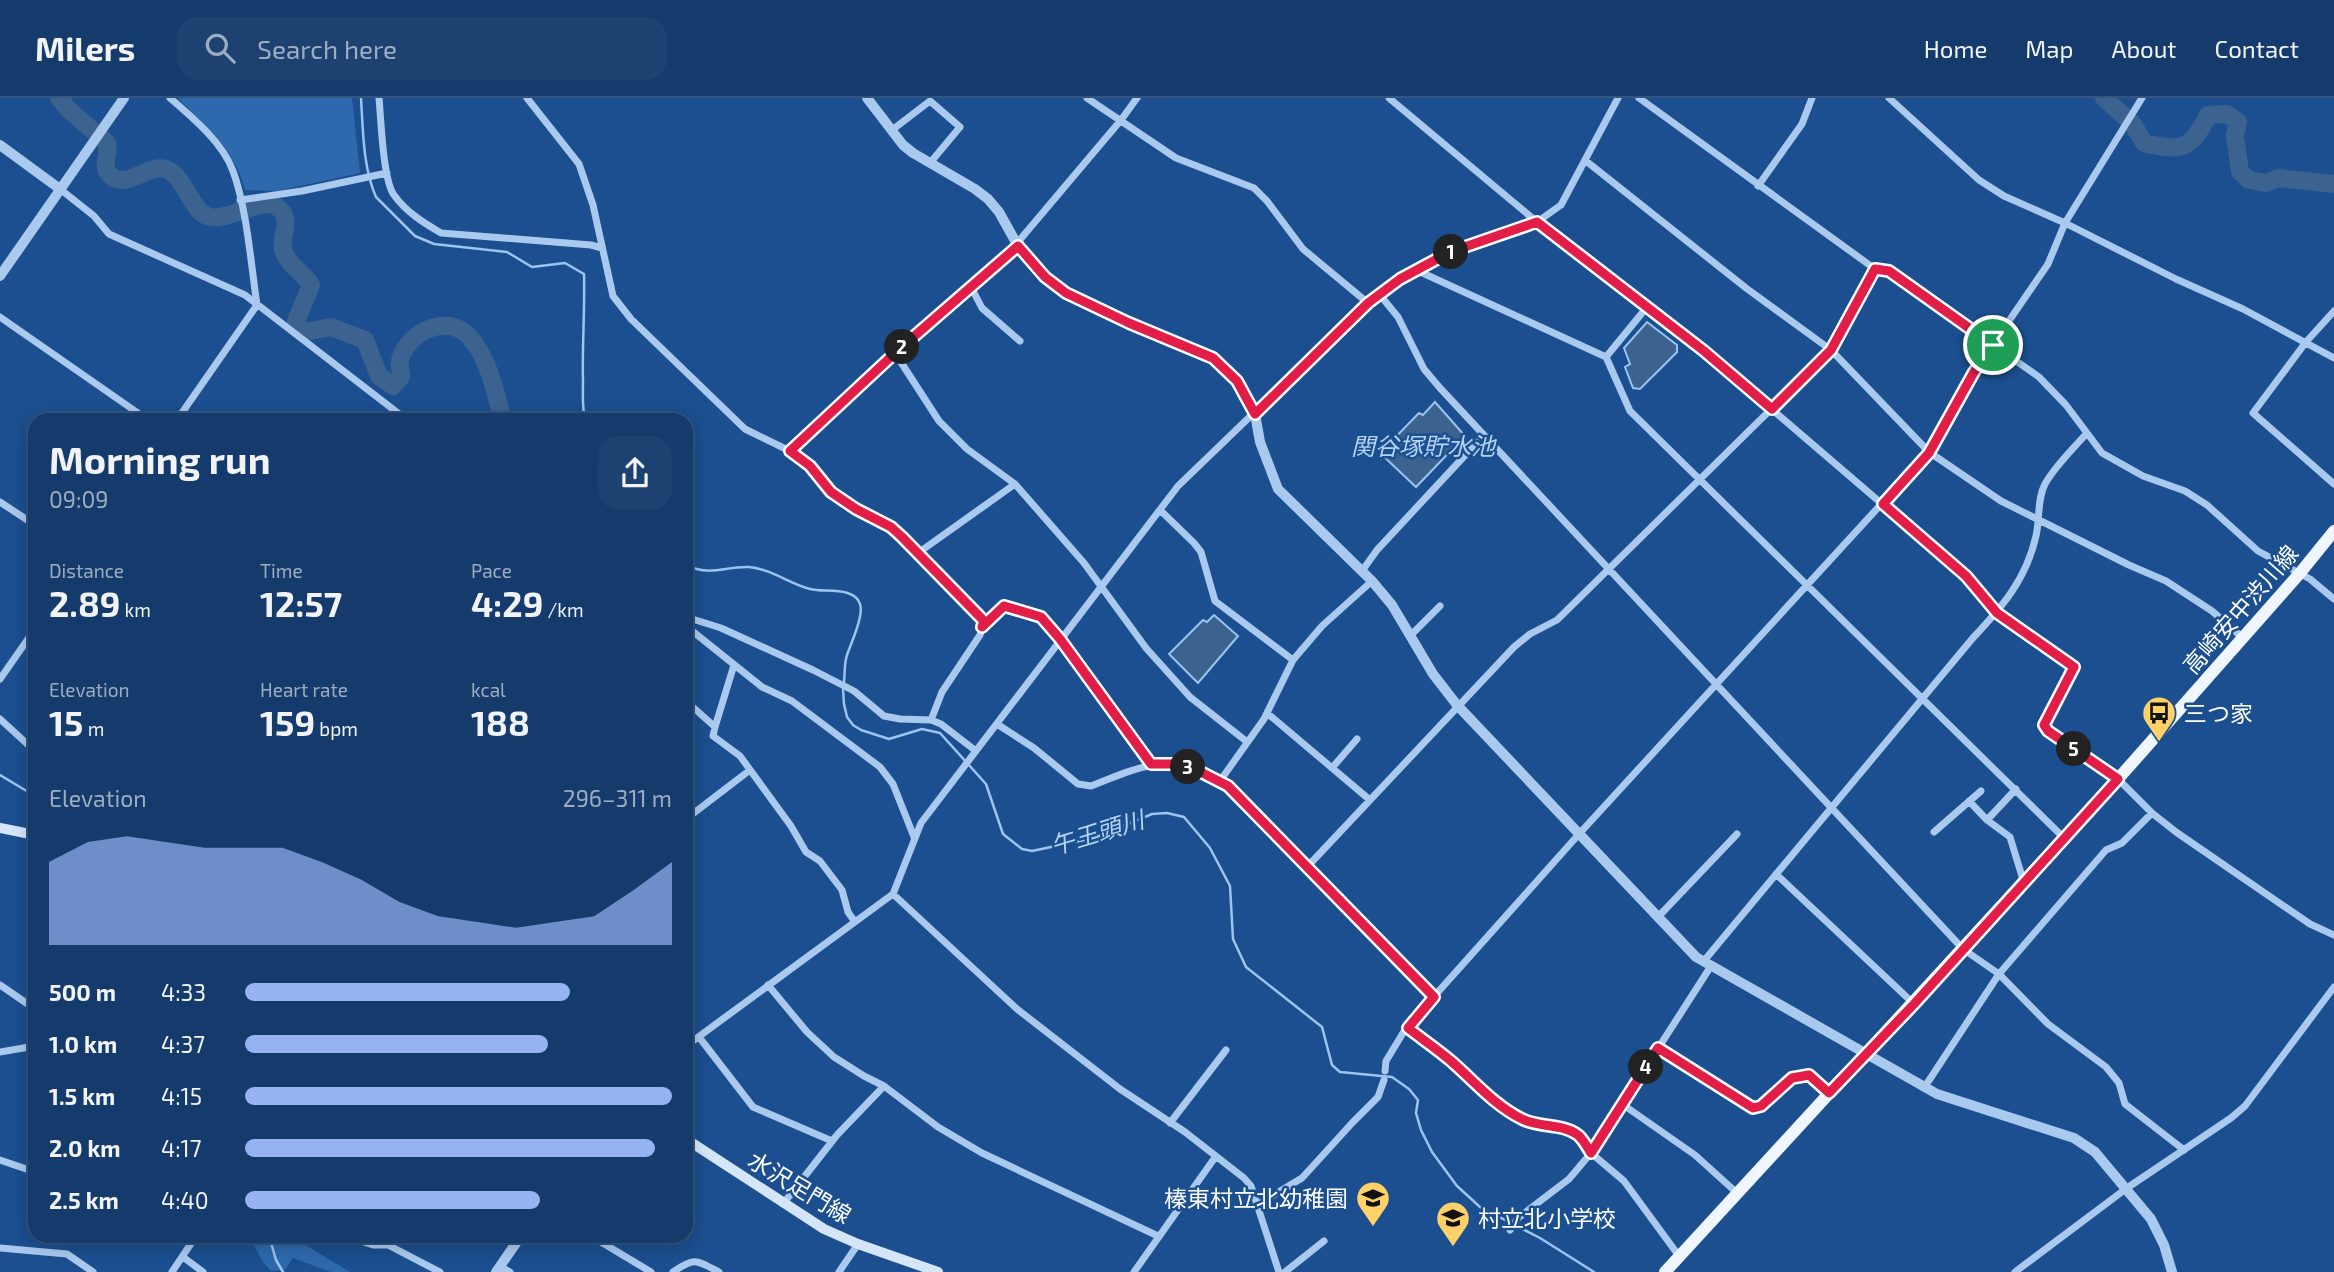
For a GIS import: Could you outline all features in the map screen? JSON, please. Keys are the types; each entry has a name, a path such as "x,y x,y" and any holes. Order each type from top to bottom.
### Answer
{"main road":[{"name":"高崎安中渋川線","path":"1665,1272 1964,950 2244,638 2334,531"},
{"path":"0,828 28,833"},
{"name":"水沢足門線","path":"693,1144 824,1229 938,1272"}],"street":[{"path":"0,276 124,98"},
{"path":"170,98 215,142 233,170 241,203 257,305 182,413"},
{"path":"379,98 387,173 393,194 421,222 441,233 602,248"},
{"path":"527,98 579,164 593,205 613,296 631,319 745,429 790,451 810,466 831,492 891,527 984,621 980,635 942,692 931,720"},
{"path":"867,98 913,153 988,199 1018,244 1045,277 1066,293 1213,358 1237,381 1255,414 1260,442 1278,489 1372,581 1392,605 1433,674 1457,705 1658,917 1707,964 1924,1088 1954,1101 2074,1138 2095,1152 2151,1219 2164,1245 2172,1272"},
{"path":"1087,98 1176,158 1254,188 1303,249 1368,303"},
{"path":"790,451 1018,244 1121,120 1136,98"},
{"path":"1389,98 1537,222 1704,351 1966,576 1997,613 2074,667 2044,725 2048,731 2118,779 2152,813 2176,832 2310,924 2334,935"},
{"path":"693,1040 892,894 921,823 1178,486 1368,303 1416,270 1450,252 1537,222 1562,205 1618,98"},
{"path":"1639,98 1875,269 1889,271 2039,377 2066,405 2102,453 2143,476 2185,491 2207,505 2258,551 2300,573 2334,599"},
{"path":"1758,186 1802,124 1812,98"},
{"path":"1889,98 1979,180 2004,196 2065,223 2334,358"},
{"path":"1385,1071 1386,1061 1408,1028 1434,997 1578,834 1929,453 1974,372 2048,264 2065,223 2142,98"},
{"path":"892,130 930,101 960,127 930,163"},
{"path":"0,145 94,216 109,234 245,295 398,413"},
{"path":"1586,161 1746,288 1831,350 1929,453 2001,501 2166,581 2212,611 2244,638"},
{"path":"241,203 387,173"},
{"path":"1308,866 1514,647 1530,634 1557,620 1831,350 1875,269"},
{"path":"1416,270 1606,357 1630,411 2064,838"},
{"path":"971,287 982,308 1020,341"},
{"path":"1380,295 1398,317 1424,369 1964,950 1999,974 2048,1024 2106,1066 2119,1083 2125,1104 2183,1150"},
{"path":"1606,357 1647,307"},
{"path":"2334,311 2306,342 2253,413 2334,484"},
{"path":"0,317 138,413"},
{"path":"895,353 939,421 967,449 1015,484 1084,563 1146,648 1190,697 1247,741"},
{"path":"1510,1230 1518,1218 1569,1179 1591,1153 1658,1048 1707,964 1776,874 1997,613 2020,582 2034,546 2040,520 2040,496 2046,482 2086,434"},
{"path":"1362,571 1377,551 1484,435"},
{"path":"918,553 1015,484"},
{"path":"0,502 28,520"},
{"path":"1160,510 1201,552 1214,601 1293,660"},
{"path":"1220,781 1267,713 1293,660 1322,626 1372,581"},
{"path":"982,627 1004,606 1041,617 1151,764"},
{"path":"1411,635 1440,606"},
{"path":"693,619 722,628 850,689 884,716 931,720 941,724 974,754"},
{"path":"693,632 762,687 792,701 880,767 893,784 914,838"},
{"path":"0,679 28,639"},
{"path":"734,665 713,736 740,756 791,826 806,852 820,861 842,890 848,912 855,922"},
{"path":"693,707 715,727"},
{"path":"1267,713 1370,800"},
{"path":"0,719 28,745"},
{"path":"997,724 1034,748 1078,784 1085,786 1151,764 1178,764 1220,781 1308,866 1434,997"},
{"path":"1332,768 1357,739"},
{"path":"693,814 750,770"},
{"path":"1987,820 2016,789"},
{"path":"1934,832 1981,790"},
{"path":"1969,801 1987,820 2010,837 2024,883"},
{"path":"1924,1088 1999,974 2106,850 2122,842 2152,813"},
{"path":"1658,917 1737,834"},
{"path":"1776,874 1914,1004"},
{"path":"892,894 1017,1009 1120,1089 1216,1156 1251,1186 1279,1272"},
{"path":"0,985 28,1004"},
{"path":"768,985 807,1032 834,1057 884,1086 938,1127 982,1153 1158,1236"},
{"path":"2015,1272 2127,1188 2245,1106 2334,987"},
{"path":"1408,1028 1513,1114 1525,1121 1545,1127 1563,1128 1580,1136 1591,1153 1624,1181 1679,1256"},
{"path":"699,1037 753,1107 832,1141"},
{"path":"0,1052 28,1047"},
{"path":"1658,1048 1753,1108 1761,1106 1798,1076 1809,1075 1829,1093"},
{"path":"1170,1123 1226,1050"},
{"path":"1257,1205 1302,1178 1378,1097 1384,1080"},
{"path":"783,1204 832,1141 884,1086"},
{"path":"1622,1104 1695,1155 1737,1193"},
{"path":"1134,1272 1216,1156"},
{"path":"0,1160 28,1170"},
{"path":"1285,1272 1324,1241"},
{"path":"172,1272 191,1243"},
{"path":"367,1243 388,1245 440,1272"},
{"path":"502,1270 517,1243"},
{"path":"603,1243 651,1272"},
{"path":"839,1272 858,1244"},
{"path":"0,1248 67,1254 93,1272"},
{"path":"183,1257 203,1272"},
{"path":"673,1272 689,1261 696,1260 719,1272"}],"shaded area":[{"path":"178,98 352,98 360,173 277,191 245,190 227,150"},
{"path":"302,1243 350,1272 331,1272 293,1258 285,1270 271,1271 253,1244 240,1244"}],"water":[{"path":"1647,322 1677,345 1677,352 1640,389 1633,388 1625,367 1630,364 1624,348"},
{"name":"関谷塚貯水池","path":"1435,402 1465,436 1416,487 1380,453 1419,413 1423,415"},
{"path":"1214,615 1238,636 1198,683 1169,654 1203,620 1207,622"}],"waterway":[{"name":"午王頭川","path":"59,98 107,143 106,167 109,174 116,179 130,179 160,168 168,170 180,180 198,210 210,217 227,216 263,204 277,207 285,217 283,246 286,257 311,285 296,321 298,328 306,332 331,327 365,340 379,376 393,386 401,377 400,363 409,343 426,330 455,327 472,340 485,361 501,413"},
{"path":"361,98 366,161 376,197 415,236 434,244 507,252 532,267 565,263 584,274 584,413"},
{"path":"2104,98 2132,123 2144,143 2168,147 2184,146 2196,135 2208,115 2227,114 2238,122 2235,136 2240,172 2249,180 2266,183 2278,178 2334,184"},
{"name":"午王頭川","path":"693,567 710,571 757,568 810,589 845,592 857,598 861,609 846,658 844,682"},
{"name":"午王頭川","path":"843,689 847,717 861,730 889,739 922,729 940,733 986,784 1003,834 1022,849 1032,851 1094,838 1152,814 1167,813 1184,817 1210,848 1230,886 1233,939 1246,967 1322,1027 1332,1065 1340,1072 1392,1077 1409,1089 1418,1100 1416,1113 1421,1130 1432,1152 1457,1186 1480,1207 1540,1238 1594,1272"},
{"path":"0,775 28,792"},
{"path":"271,1243 283,1272"}],"place":[{"name":"三つ家","path":"2159,743"},
{"name":"榛東村立北幼稚園","path":"1373,1228"},
{"name":"村立北小学校","path":"1453,1248"}],"route":[{"path":"1537,222 1704,351 1772,409 1831,350 1875,269 1889,271 1993,345 1974,372 1929,453 1883,504 1966,576 1997,613 2074,667 2044,725 2048,731 2118,779 1914,1004 1829,1093 1815,1079 1803,1075 1792,1078 1761,1106 1748,1107 1658,1048 1591,1153 1580,1136 1563,1128 1545,1127 1525,1121 1513,1114 1408,1028 1434,997 1228,786 1191,767 1151,764 1041,617 1004,606 982,627 984,621 902,537 891,527 831,492 810,466 790,451 895,353 1018,246 1045,277 1066,293 1213,358 1237,381 1255,414 1368,303 1400,279 1450,252 1537,222"}]}
